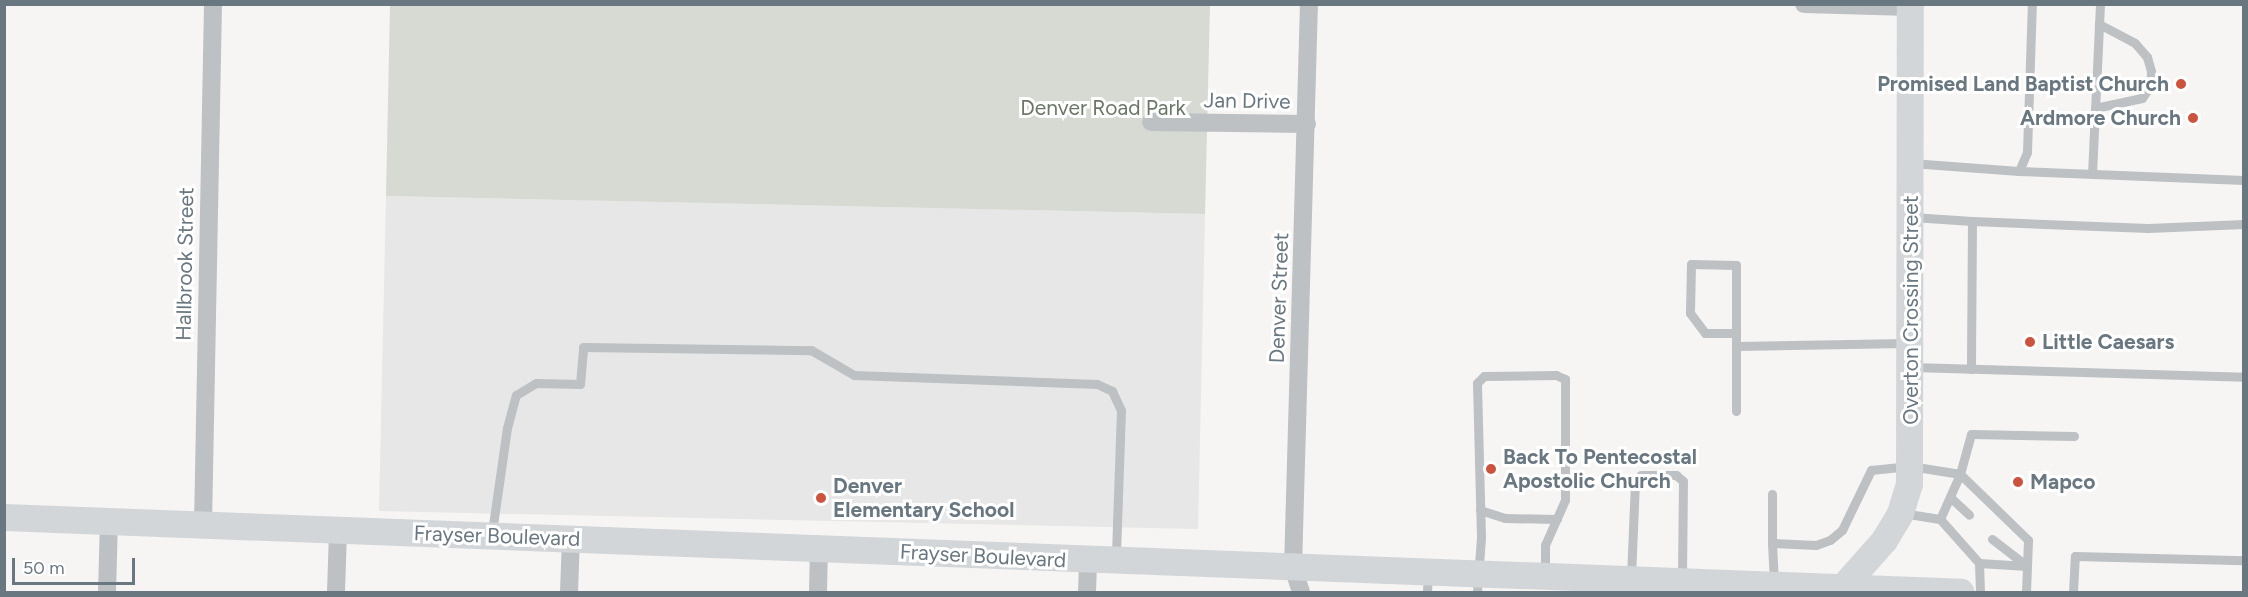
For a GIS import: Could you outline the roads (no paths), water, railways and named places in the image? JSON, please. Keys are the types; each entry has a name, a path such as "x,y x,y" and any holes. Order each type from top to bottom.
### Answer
{"main road":[{"name":"Overton Crossing Street","path":"1839,591 1884,540 1900,513 1910,466 1912,355 1910,6"},
{"name":"Frayser Boulevard","path":"4,517 1116,561 1297,580 1477,584 1527,579 1574,582 1631,580 1667,585 1723,588 1774,586 1839,591 1961,592"}],"street":[{"name":"Hallbrook Street","path":"202,525 213,4"},
{"name":"Denver Street","path":"1297,580 1309,4"},
{"path":"1804,4 1910,6"},
{"name":"Jan Drive","path":"1151,122 1306,124"},
{"path":"107,592 109,522"},
{"path":"336,592 338,532"},
{"path":"569,592 571,538"},
{"path":"818,592 819,549"},
{"path":"1087,592 1088,560"}],"lane":[{"path":"2019,171 2027,152 2032,4"},
{"path":"2092,174 2100,4"},
{"path":"2095,108 2142,98 2150,86 2151,71 2147,57 2135,43 2099,24"},
{"path":"1911,163 2019,171 2244,180"},
{"path":"1911,217 2148,228 2244,224"},
{"path":"1971,369 1972,221"},
{"path":"1736,333 1705,333 1690,313 1691,264 1736,265 1736,333 1736,411"},
{"path":"1736,346 1912,355 1971,369 2244,377"},
{"path":"491,536 507,428 516,395 536,383 580,384 583,347 811,350 854,375 1097,384 1112,390 1121,410 1116,561"},
{"path":"1477,584 1480,510 1477,383 1484,376 1556,375 1565,379 1565,501 1527,579"},
{"path":"1940,519 1960,474 1971,434 2074,436"},
{"path":"1772,543 1816,545 1830,540 1842,530 1871,470 1910,466 1960,474 2028,540 2026,592"},
{"path":"1631,580 1635,482 1641,475 1676,475 1683,481 1667,585"},
{"path":"1772,494 1774,586"},
{"path":"1950,497 1968,515"},
{"path":"1480,510 1505,518 1557,519"},
{"path":"1900,513 1940,519 1979,563 1980,592"},
{"path":"1992,539 2027,566"},
{"path":"2073,592 2075,556 2244,560"},
{"path":"1979,563 2027,566"}],"place":[{"name":"Promised Land Baptist Church","path":"2181,84"},
{"name":"Ardmore Church","path":"2193,118"},
{"name":"Little Caesars","path":"2030,342"},
{"name":"Back To Pentecostal Apostolic Church","path":"1491,469"},
{"name":"Mapco","path":"2018,482"},
{"name":"Denver Elementary School","path":"821,498"}],"park label":[{"name":"Denver Road Park","path":"1103,108"}]}
